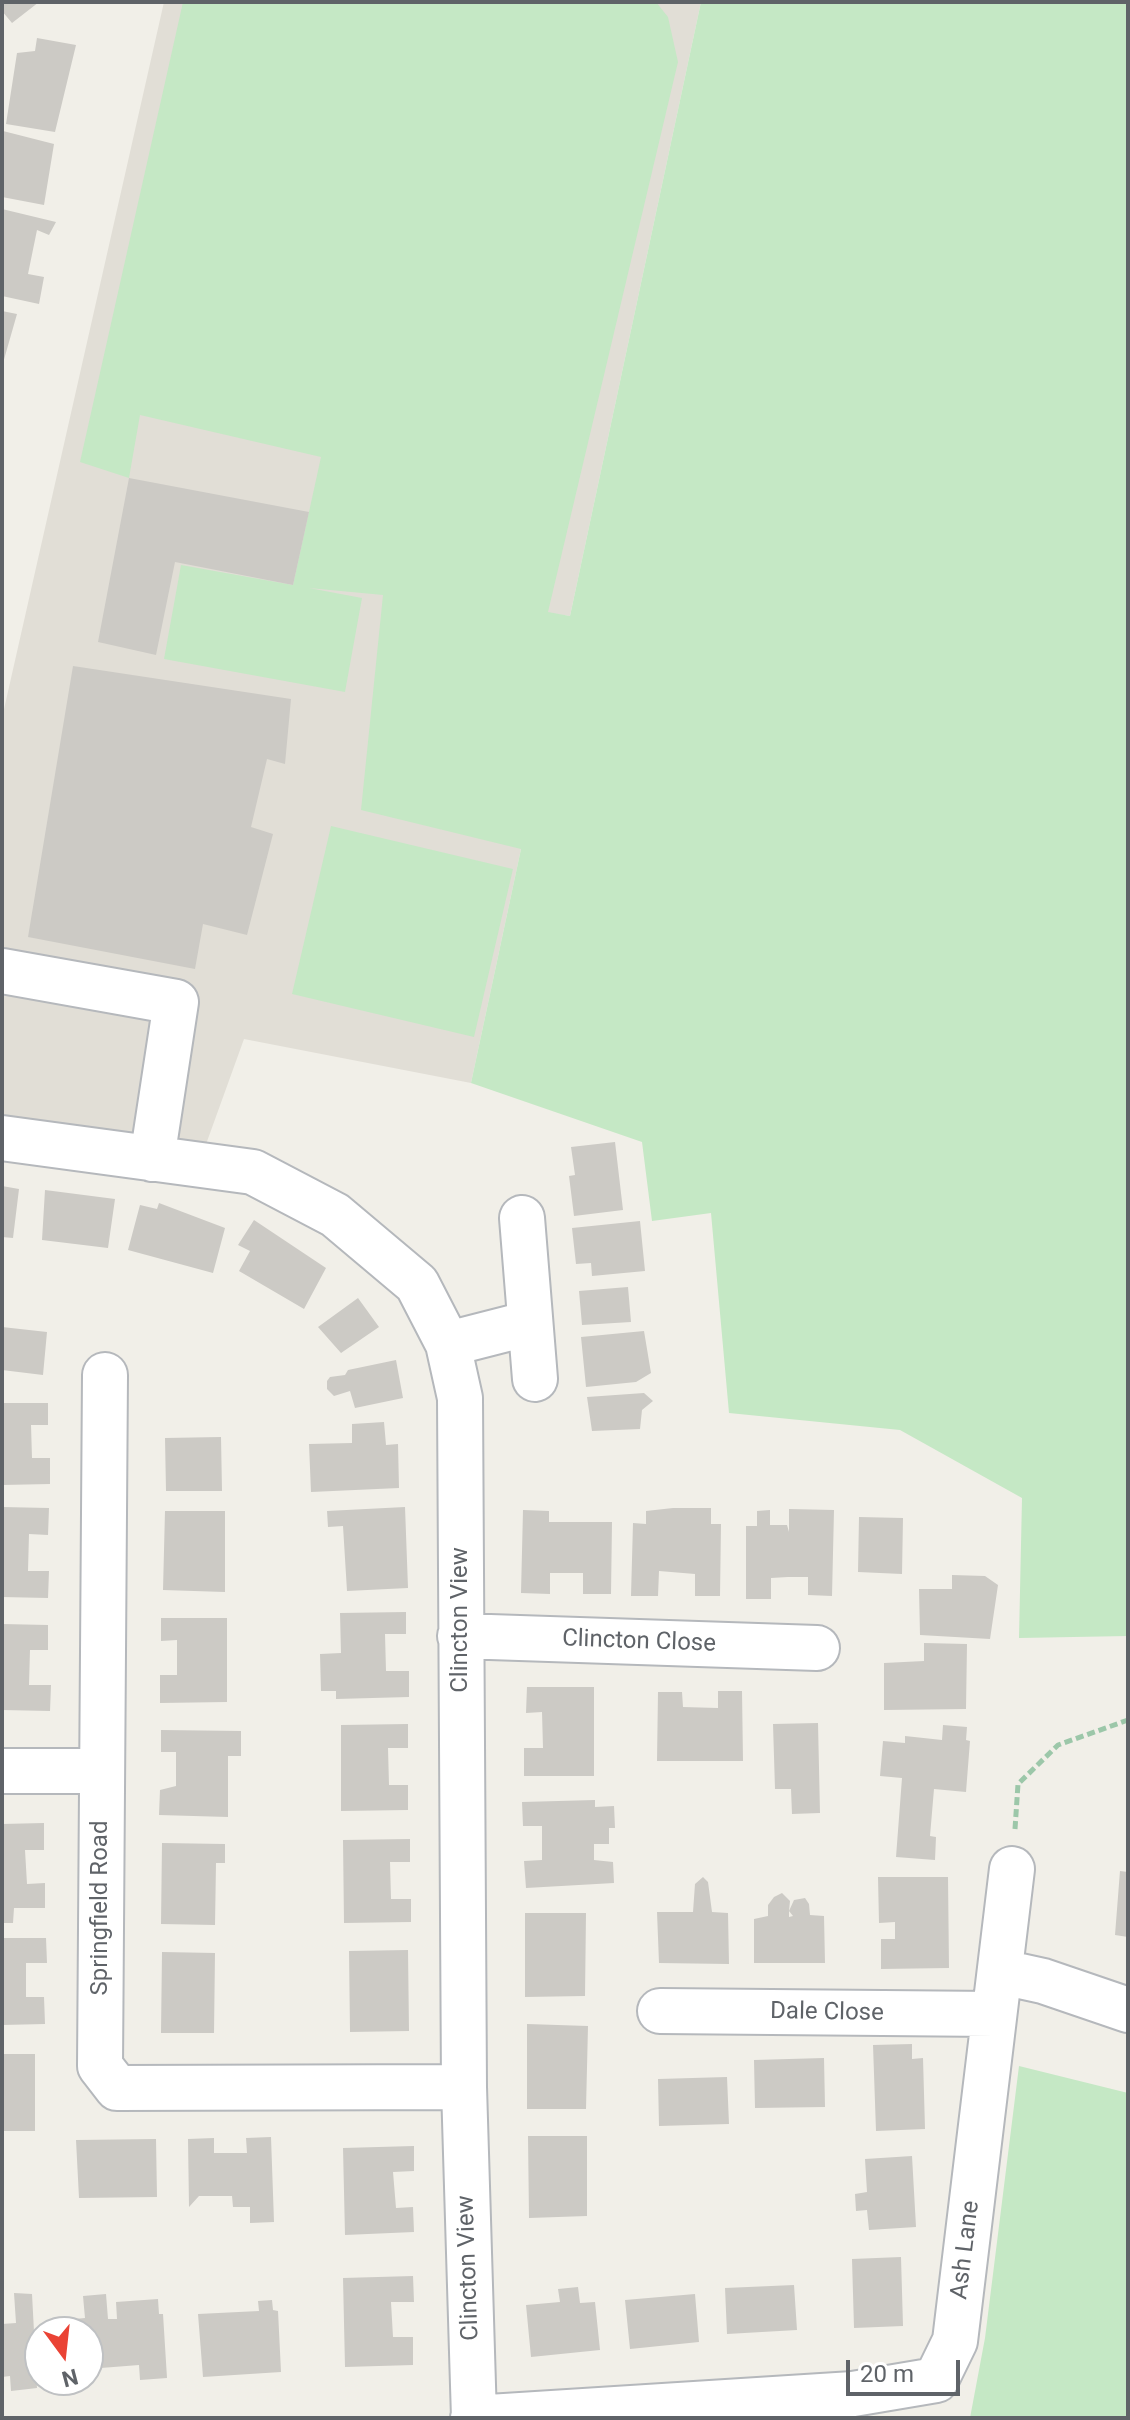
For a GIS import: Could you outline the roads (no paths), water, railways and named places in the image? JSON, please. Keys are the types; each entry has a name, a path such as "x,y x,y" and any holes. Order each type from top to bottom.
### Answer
{"street":[{"path":"2,971 176,1002 152,1159"},
{"name":"Clincton View","path":"2,1138 253,1172 335,1215 417,1284 448,1344 460,1398 464,2087 474,2418"},
{"path":"522,1218 535,1379"},
{"path":"448,1344 530,1323"},
{"name":"Springfield Road","path":"105,1375 100,2066 117,2088 464,2087"},
{"name":"Clincton Close","path":"460,1636 817,1648"},
{"path":"2,1771 101,1771"},
{"name":"Ash Lane","path":"474,2418 853,2394 936,2380 955,2341 1012,1869"},
{"name":"Dale Close","path":"660,2011 998,1993 1043,1981 1128,2010"}]}
